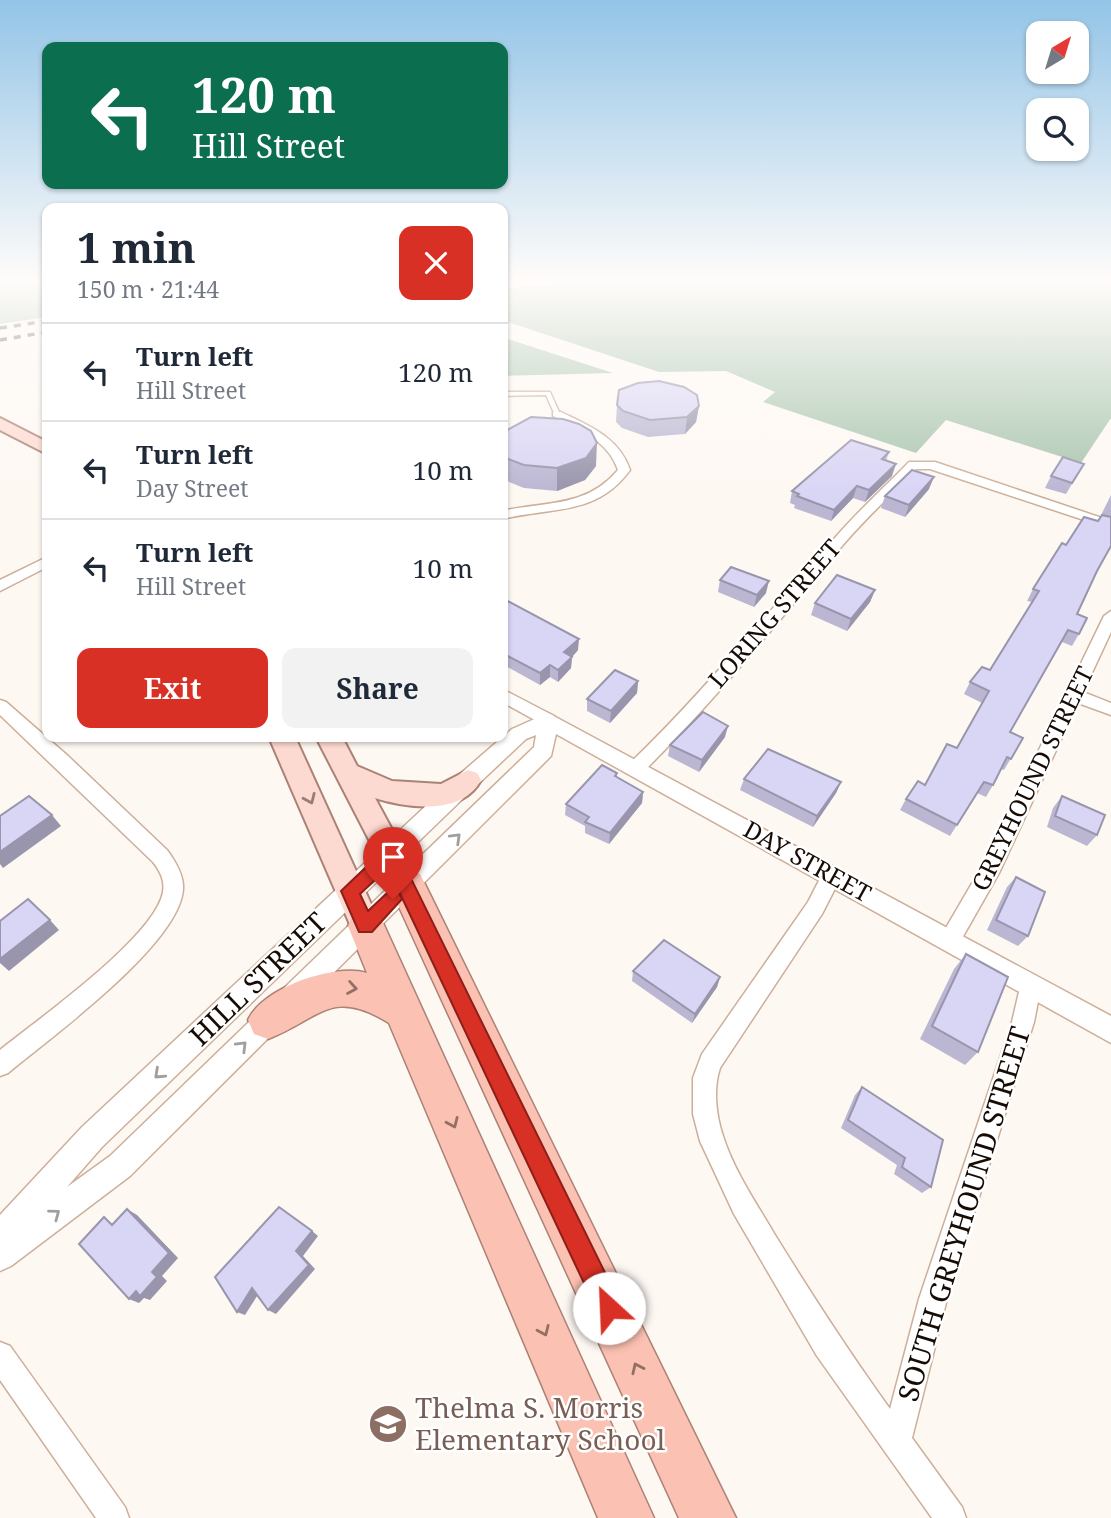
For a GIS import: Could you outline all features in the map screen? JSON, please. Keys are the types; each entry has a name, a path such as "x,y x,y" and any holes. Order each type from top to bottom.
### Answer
{"highway":[{"path":"399,870 576,1236 708,1518"},
{"path":"366,926 626,1518"},
{"path":"268,1020 326,988 347,985 385,998 403,1010"}],"main road":[{"path":"0,423 42,446"},
{"path":"284,742 366,926"},
{"path":"331,742 399,870"},
{"path":"344,770 354,779 418,796 446,794 468,780"}],"street":[{"path":"508,514 540,507 573,506 592,499 613,488 624,470 622,459 613,446 556,414"},
{"name":"LORING STREET","path":"635,769 778,615 839,541 909,467 918,464 932,465 1111,525"},
{"path":"0,586 42,564"},
{"name":"GREYHOUND STREET","path":"950,940 992,867 1111,616"},
{"path":"1073,695 1111,709"},
{"name":"DAY STREET","path":"508,698 1111,1030"},
{"path":"0,706 42,741"},
{"name":"HILL STREET","path":"0,1255 120,1166 366,926 399,870 468,780 519,734 548,720"},
{"name":"HILL STREET","path":"0,1238 92,1137 350,891 399,870 544,750 548,720"},
{"path":"0,1065 95,985 150,932 168,907 174,885 170,870 160,856 44,742"},
{"path":"832,875 814,908 710,1062 705,1078 704,1103 712,1141 723,1165 819,1334 951,1518"},
{"name":"SOUTH GREYHOUND STREET","path":"895,1442 933,1299 1023,1022 1030,986"},
{"path":"0,1356 114,1518"}],"lane":[{"path":"508,394 548,393 556,414"}],"green space":[{"path":"508,352 548,352 613,373 508,376"},
{"path":"598,352 1111,352 1111,418 1081,463 946,420 916,453 763,402 775,392 726,371 659,372"}],"building":[{"path":"659,381 684,387 697,395 699,406 687,417 650,420 623,411 617,405 619,390 638,383"},
{"path":"531,417 563,419 591,431 597,443 586,458 557,468 524,465 508,459 508,430"},
{"path":"851,440 889,452 882,459 896,464 869,490 857,486 834,510 797,496 799,494 792,491"},
{"path":"1063,457 1084,464 1072,483 1051,476"},
{"path":"912,470 934,477 909,505 885,496"},
{"path":"1102,515 1111,517 1111,546 1077,614 1087,618 1079,634 1068,630 1010,732 1023,738 1011,759 1007,757 993,785 984,782 957,825 906,799 918,781 925,785 947,744 957,748 989,691 970,682 982,667 990,670 1039,591 1033,589 1062,543 1066,545 1084,517 1098,521"},
{"path":"731,567 769,581 757,595 720,580"},
{"path":"837,575 875,590 851,619 815,603"},
{"path":"508,601 579,639 564,652 572,657 558,670 550,665 540,673 508,656"},
{"path":"615,670 638,681 611,711 587,699"},
{"path":"703,712 728,726 702,760 670,745"},
{"path":"768,749 841,782 817,816 744,779"},
{"path":"602,765 643,792 610,833 585,822 589,817 566,804"},
{"path":"29,796 52,815 0,852 0,816"},
{"path":"1062,796 1105,815 1097,835 1055,816"},
{"path":"1016,877 1045,892 1028,936 996,920"},
{"path":"28,899 50,920 0,959 0,921"},
{"path":"664,940 720,977 695,1014 633,971"},
{"path":"966,954 1008,977 978,1052 932,1026"},
{"path":"862,1087 943,1140 931,1187 902,1167 905,1158 848,1120"},
{"path":"279,1207 312,1231 296,1251 309,1265 268,1310 252,1288 237,1312 215,1277"},
{"path":"127,1209 169,1253 152,1272 157,1277 140,1296 136,1291 129,1299 79,1244 104,1217 112,1225"}],"place":[{"name":"Thelma S. Morris Elementary School","path":"388,1424"}],"route":[{"path":"393,899 366,926 350,891 390,855 407,885 609,1308"}]}
